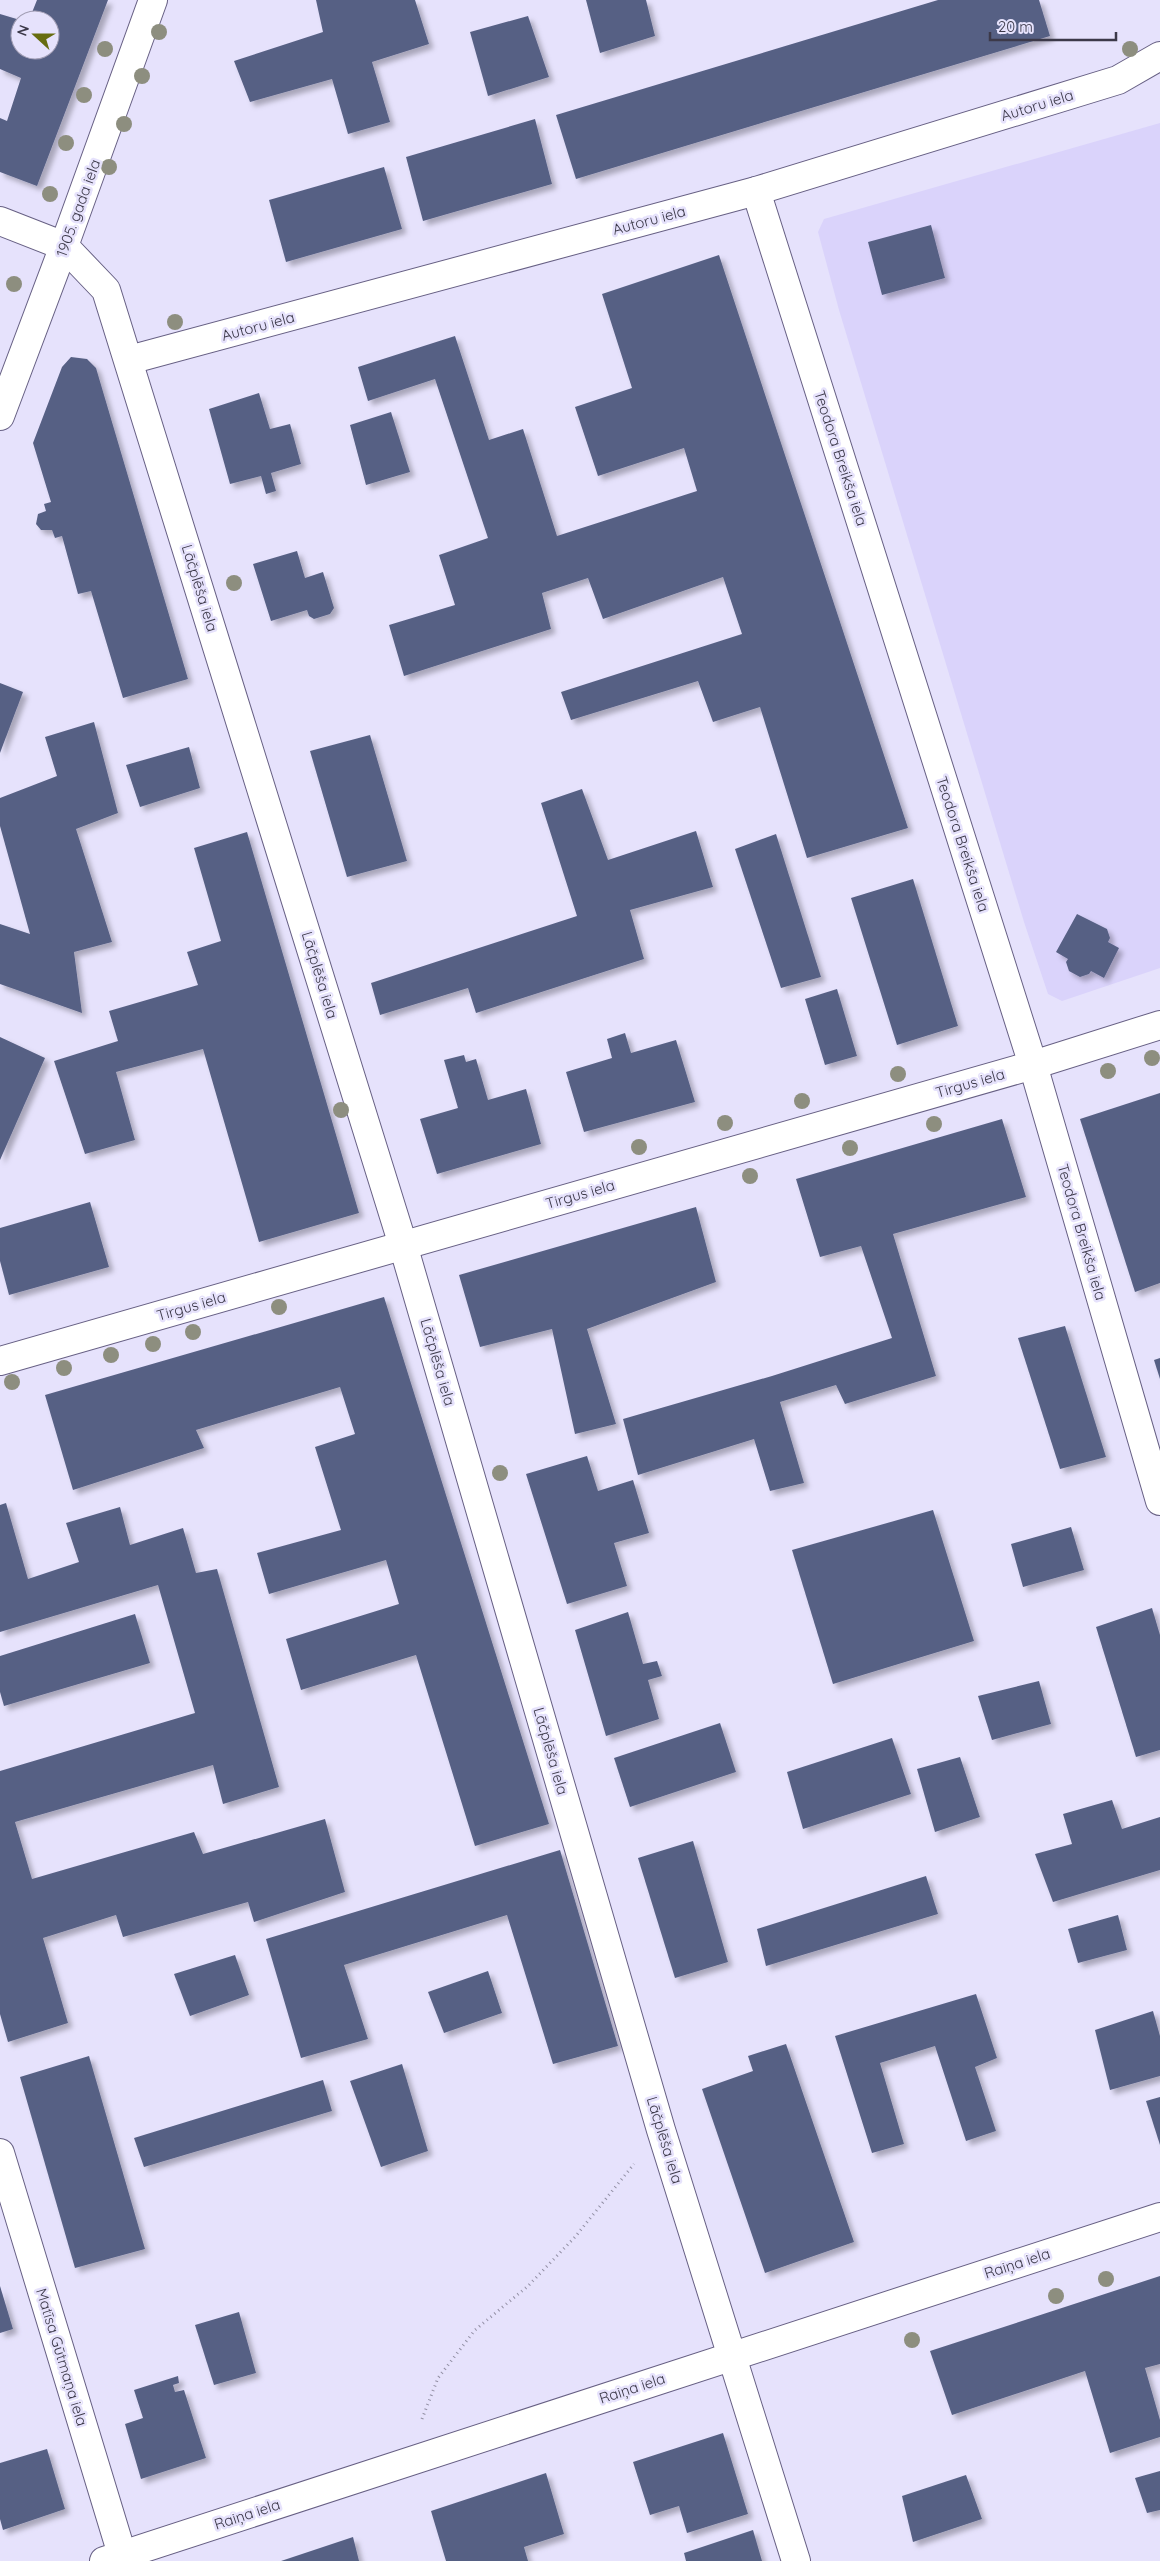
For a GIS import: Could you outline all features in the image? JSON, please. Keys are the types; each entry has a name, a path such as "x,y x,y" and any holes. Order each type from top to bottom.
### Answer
{"street":[{"name":"1905. gada iela","path":"0,416 153,0"},
{"name":"Autoru iela","path":"129,360 756,191 1118,80 1160,56"},
{"name":"Teodora Breikša iela","path":"756,191 1033,1065 1160,1500"},
{"name":"Lāčplēša iela","path":"0,221 64,246 106,290 404,1245 661,2130 796,2561"},
{"name":"Tirgus iela","path":"0,1361 1033,1065 1160,1025"},
{"name":"Matīsa Gūtmaņa iela","path":"0,2153 117,2559"},
{"name":"Raiņa iela","path":"117,2559 405,2462 1160,2217"}],"path":[{"path":"405,2462 438,2378 468,2338 528,2286 575,2237 661,2130"}],"shaded area":[{"path":"1160,123 1160,968 1062,1001 1048,994 1024,922 839,310 818,232 824,219"}],"building":[{"path":"37,0 108,0 37,186 0,172 0,118 7,121 21,78 0,69 0,14 10,17 10,60 60,60 60,10 33,10"},
{"path":"316,0 415,0 429,44 372,62 390,122 348,134 332,79 250,102 234,61 323,32"},
{"path":"586,0 646,0 655,36 600,53"},
{"path":"938,0 1039,0 1050,36 576,179 556,115"},
{"path":"528,16 549,77 488,96 470,32"},
{"path":"535,119 552,184 423,221 406,157"},
{"path":"384,167 402,229 286,262 269,200"},
{"path":"931,225 945,278 882,295 868,242"},
{"path":"719,255 908,828 807,858 760,707 713,722 698,681 571,720 561,692 742,634 723,577 603,619 588,578 542,593 551,629 404,676 389,625 455,605 439,555 488,538 435,379 368,401 358,367 455,336 489,440 523,429 557,536 697,491 684,448 598,476 575,407 632,388 602,294"},
{"path":"71,357 87,359 96,368 188,679 123,698 91,591 78,594 62,536 55,538 52,530 41,530 36,524 38,514 46,511 44,504 51,502 33,443 62,367"},
{"path":"259,393 270,429 290,424 301,464 271,473 276,491 266,494 261,476 230,484 209,409"},
{"path":"391,412 410,472 366,485 350,425"},
{"path":"297,551 305,578 323,572 334,608 330,614 314,619 309,616 307,610 271,621 253,564"},
{"path":"0,683 23,692 0,753"},
{"path":"94,722 118,813 76,829 112,942 74,952 82,1013 0,984 0,924 30,934 0,826 0,798 57,776 45,737"},
{"path":"370,735 407,861 347,877 310,751"},
{"path":"189,747 200,788 140,807 126,765"},
{"path":"582,789 608,860 696,831 713,887 630,910 644,959 476,1013 468,988 380,1015 371,983 577,916 541,803"},
{"path":"247,832 359,1213 259,1242 203,1049 116,1072 135,1140 85,1154 54,1061 118,1041 109,1011 198,985 187,952 221,941 194,848"},
{"path":"776,834 821,977 781,988 735,849"},
{"path":"913,879 958,1026 897,1045 851,898"},
{"path":"1077,914 1107,929 1110,938 1108,942 1119,948 1104,978 1091,971 1089,974 1080,977 1069,971 1066,962 1068,959 1056,952"},
{"path":"837,989 857,1056 825,1065 805,999"},
{"path":"625,1033 631,1053 676,1040 695,1102 584,1132 566,1072 612,1058 607,1039"},
{"path":"0,1037 45,1058 0,1160"},
{"path":"464,1055 466,1062 476,1059 488,1100 526,1089 541,1144 437,1174 420,1119 458,1108 444,1060"},
{"path":"1160,1093 1160,1283 1135,1292 1080,1119"},
{"path":"1002,1119 1026,1197 893,1234 936,1376 845,1404 836,1385 780,1402 804,1483 770,1491 754,1439 638,1475 623,1419 772,1376 892,1338 861,1246 820,1257 796,1179"},
{"path":"90,1202 109,1267 9,1295 0,1261 0,1228"},
{"path":"696,1207 716,1282 587,1329 616,1424 575,1434 552,1329 480,1347 459,1275"},
{"path":"384,1297 549,1824 475,1846 416,1655 301,1690 286,1639 399,1604 386,1560 269,1594 257,1553 341,1530 315,1447 355,1434 340,1387 196,1430 204,1448 73,1490 45,1395"},
{"path":"1065,1326 1106,1457 1060,1469 1018,1338"},
{"path":"1160,1358 1160,1379 1154,1360"},
{"path":"587,1456 598,1491 633,1480 649,1533 614,1543 627,1586 567,1604 526,1474"},
{"path":"6,1503 28,1579 79,1562 66,1523 120,1507 130,1545 183,1528 196,1573 217,1569 279,1787 223,1804 213,1765 15,1822 32,1879 194,1832 203,1854 325,1819 345,1892 254,1922 248,1902 123,1937 116,1915 43,1938 68,2023 8,2042 0,2014 0,1771 195,1713 158,1585 0,1632 0,1505"},
{"path":"933,1510 974,1641 833,1684 792,1550"},
{"path":"1071,1527 1084,1570 1023,1587 1011,1544"},
{"path":"1152,1608 1160,1635 1160,1750 1136,1757 1096,1627"},
{"path":"628,1612 643,1664 657,1661 662,1676 648,1680 659,1719 606,1736 575,1630"},
{"path":"135,1614 150,1663 4,1706 0,1692 0,1656"},
{"path":"1039,1681 1051,1724 992,1740 978,1696"},
{"path":"720,1723 736,1772 630,1807 614,1758"},
{"path":"892,1738 911,1794 803,1829 787,1772"},
{"path":"960,1757 980,1817 935,1832 917,1769"},
{"path":"1112,1800 1122,1829 1160,1817 1160,1870 1053,1902 1035,1854 1072,1844 1063,1814"},
{"path":"693,1841 728,1962 675,1978 638,1858"},
{"path":"560,1850 618,2046 553,2064 507,1915 344,1965 368,2039 301,2058 266,1939"},
{"path":"926,1876 938,1914 766,1966 757,1929"},
{"path":"1118,1915 1127,1950 1078,1963 1068,1929"},
{"path":"235,1955 249,1995 190,2016 174,1974"},
{"path":"488,1971 502,2013 444,2033 428,1992"},
{"path":"976,1994 997,2058 975,2067 996,2131 966,2141 935,2046 880,2063 904,2144 872,2153 835,2036"},
{"path":"1153,2011 1160,2036 1160,2076 1110,2090 1095,2030"},
{"path":"786,2044 854,2242 765,2273 702,2089 753,2071 748,2056"},
{"path":"89,2056 145,2249 75,2268 20,2077"},
{"path":"402,2064 428,2151 381,2167 350,2081"},
{"path":"323,2080 332,2111 144,2167 134,2138"},
{"path":"1160,2097 1160,2145 1146,2101"},
{"path":"1160,2276 1160,2364 1145,2368 1160,2420 1160,2437 1110,2453 1085,2371 952,2415 930,2351"},
{"path":"0,2286 13,2329 0,2333"},
{"path":"239,2312 256,2373 214,2385 195,2325"},
{"path":"178,2376 179,2383 173,2385 175,2392 184,2390 206,2458 141,2479 125,2424 143,2418 134,2390"},
{"path":"723,2433 748,2514 687,2533 679,2506 650,2515 633,2462"},
{"path":"47,2449 65,2509 3,2530 0,2519 0,2463"},
{"path":"1160,2471 1160,2510 1147,2513 1135,2478"},
{"path":"546,2473 564,2534 524,2547 528,2561 446,2561 431,2511"},
{"path":"966,2475 982,2519 913,2542 902,2496"},
{"path":"753,2530 762,2561 686,2561 684,2553"},
{"path":"353,2537 359,2561 281,2561"}]}
